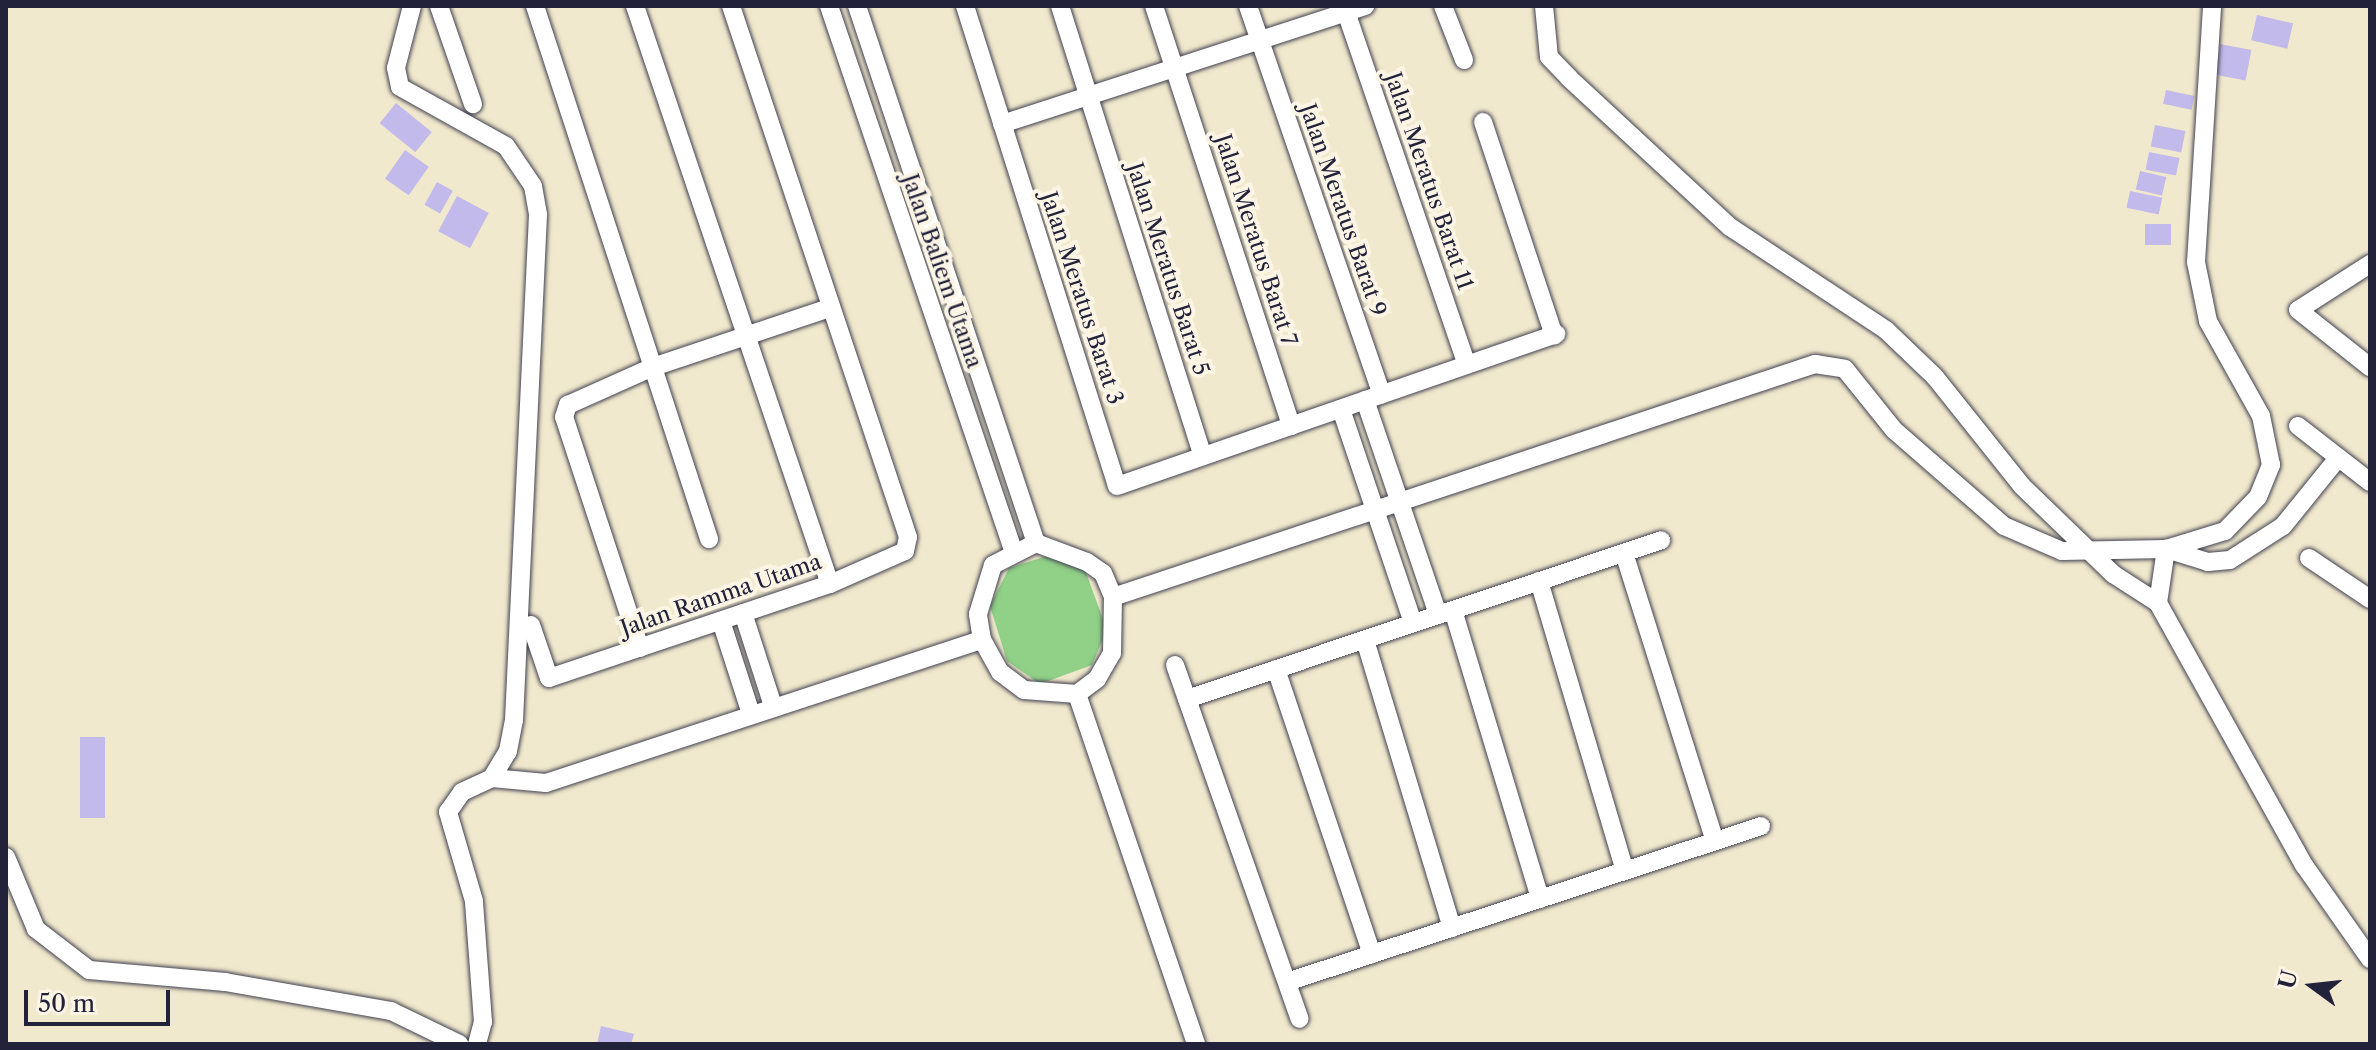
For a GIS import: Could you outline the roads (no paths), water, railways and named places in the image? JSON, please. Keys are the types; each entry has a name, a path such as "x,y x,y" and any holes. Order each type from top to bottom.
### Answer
{"street":[{"path":"412,6 396,68 400,87 506,146 533,186 538,215 514,720 508,751 492,778"},
{"path":"439,6 473,104"},
{"path":"535,6 709,539"},
{"path":"635,6 750,335 830,584"},
{"path":"640,648 564,417 575,396 829,308 731,6"},
{"name":"Jalan Baliem Utama","path":"829,6 1013,550"},
{"name":"Jalan Baliem Utama","path":"857,6 1036,543"},
{"name":"Jalan Meratus Barat 3","path":"965,6 1117,486 1203,456"},
{"name":"Jalan Meratus Barat 5","path":"1060,6 1203,456"},
{"name":"Jalan Meratus Barat 7","path":"1154,6 1291,426"},
{"name":"Jalan Meratus Barat 9","path":"1248,6 1374,398 1400,502 1445,612 1540,899"},
{"path":"1002,124 1345,9 1365,6"},
{"path":"1443,6 1464,60"},
{"path":"1544,6 1549,57 1569,78 1730,227 1886,330 2093,556 2158,603 2304,865 2370,959"},
{"path":"1113,597 1830,362 2004,526 2093,556 2166,549 2225,531 2258,497 2271,465 2261,416 2208,321 2196,262 2212,6"},
{"name":"Jalan Meratus Barat 11","path":"1345,9 1467,365"},
{"path":"1203,456 1555,335 1483,122"},
{"path":"2370,264 2298,310 2370,367"},
{"name":"Jalan Ramma Utama","path":"531,625 549,678 830,584 905,551 908,537 829,308"},
{"path":"1341,409 1413,623"},
{"path":"2298,426 2370,482"},
{"path":"2166,549 2208,562 2250,552 2283,526 2338,458"},
{"path":"1187,699 1661,540"},
{"path":"1036,543 1087,562 1103,573 1113,597 1112,653 1097,679 1077,694 1024,690 1000,672 982,640 983,589 993,565 1013,550 1036,543"},
{"path":"2158,603 2166,549"},
{"path":"1624,553 1715,841"},
{"path":"2309,558 2370,599"},
{"path":"1539,581 1625,871"},
{"path":"743,613 773,706"},
{"path":"721,621 751,714"},
{"path":"477,1044 483,1022 474,901 448,812 462,792 492,778 546,783 773,706 982,640"},
{"path":"1365,640 1452,928"},
{"path":"1175,665 1300,1019"},
{"path":"1276,669 1372,954"},
{"path":"1077,694 1196,1044"},
{"path":"1287,982 1761,826"},
{"path":"6,857 36,929 80,967 391,1011 459,1044"}]}
